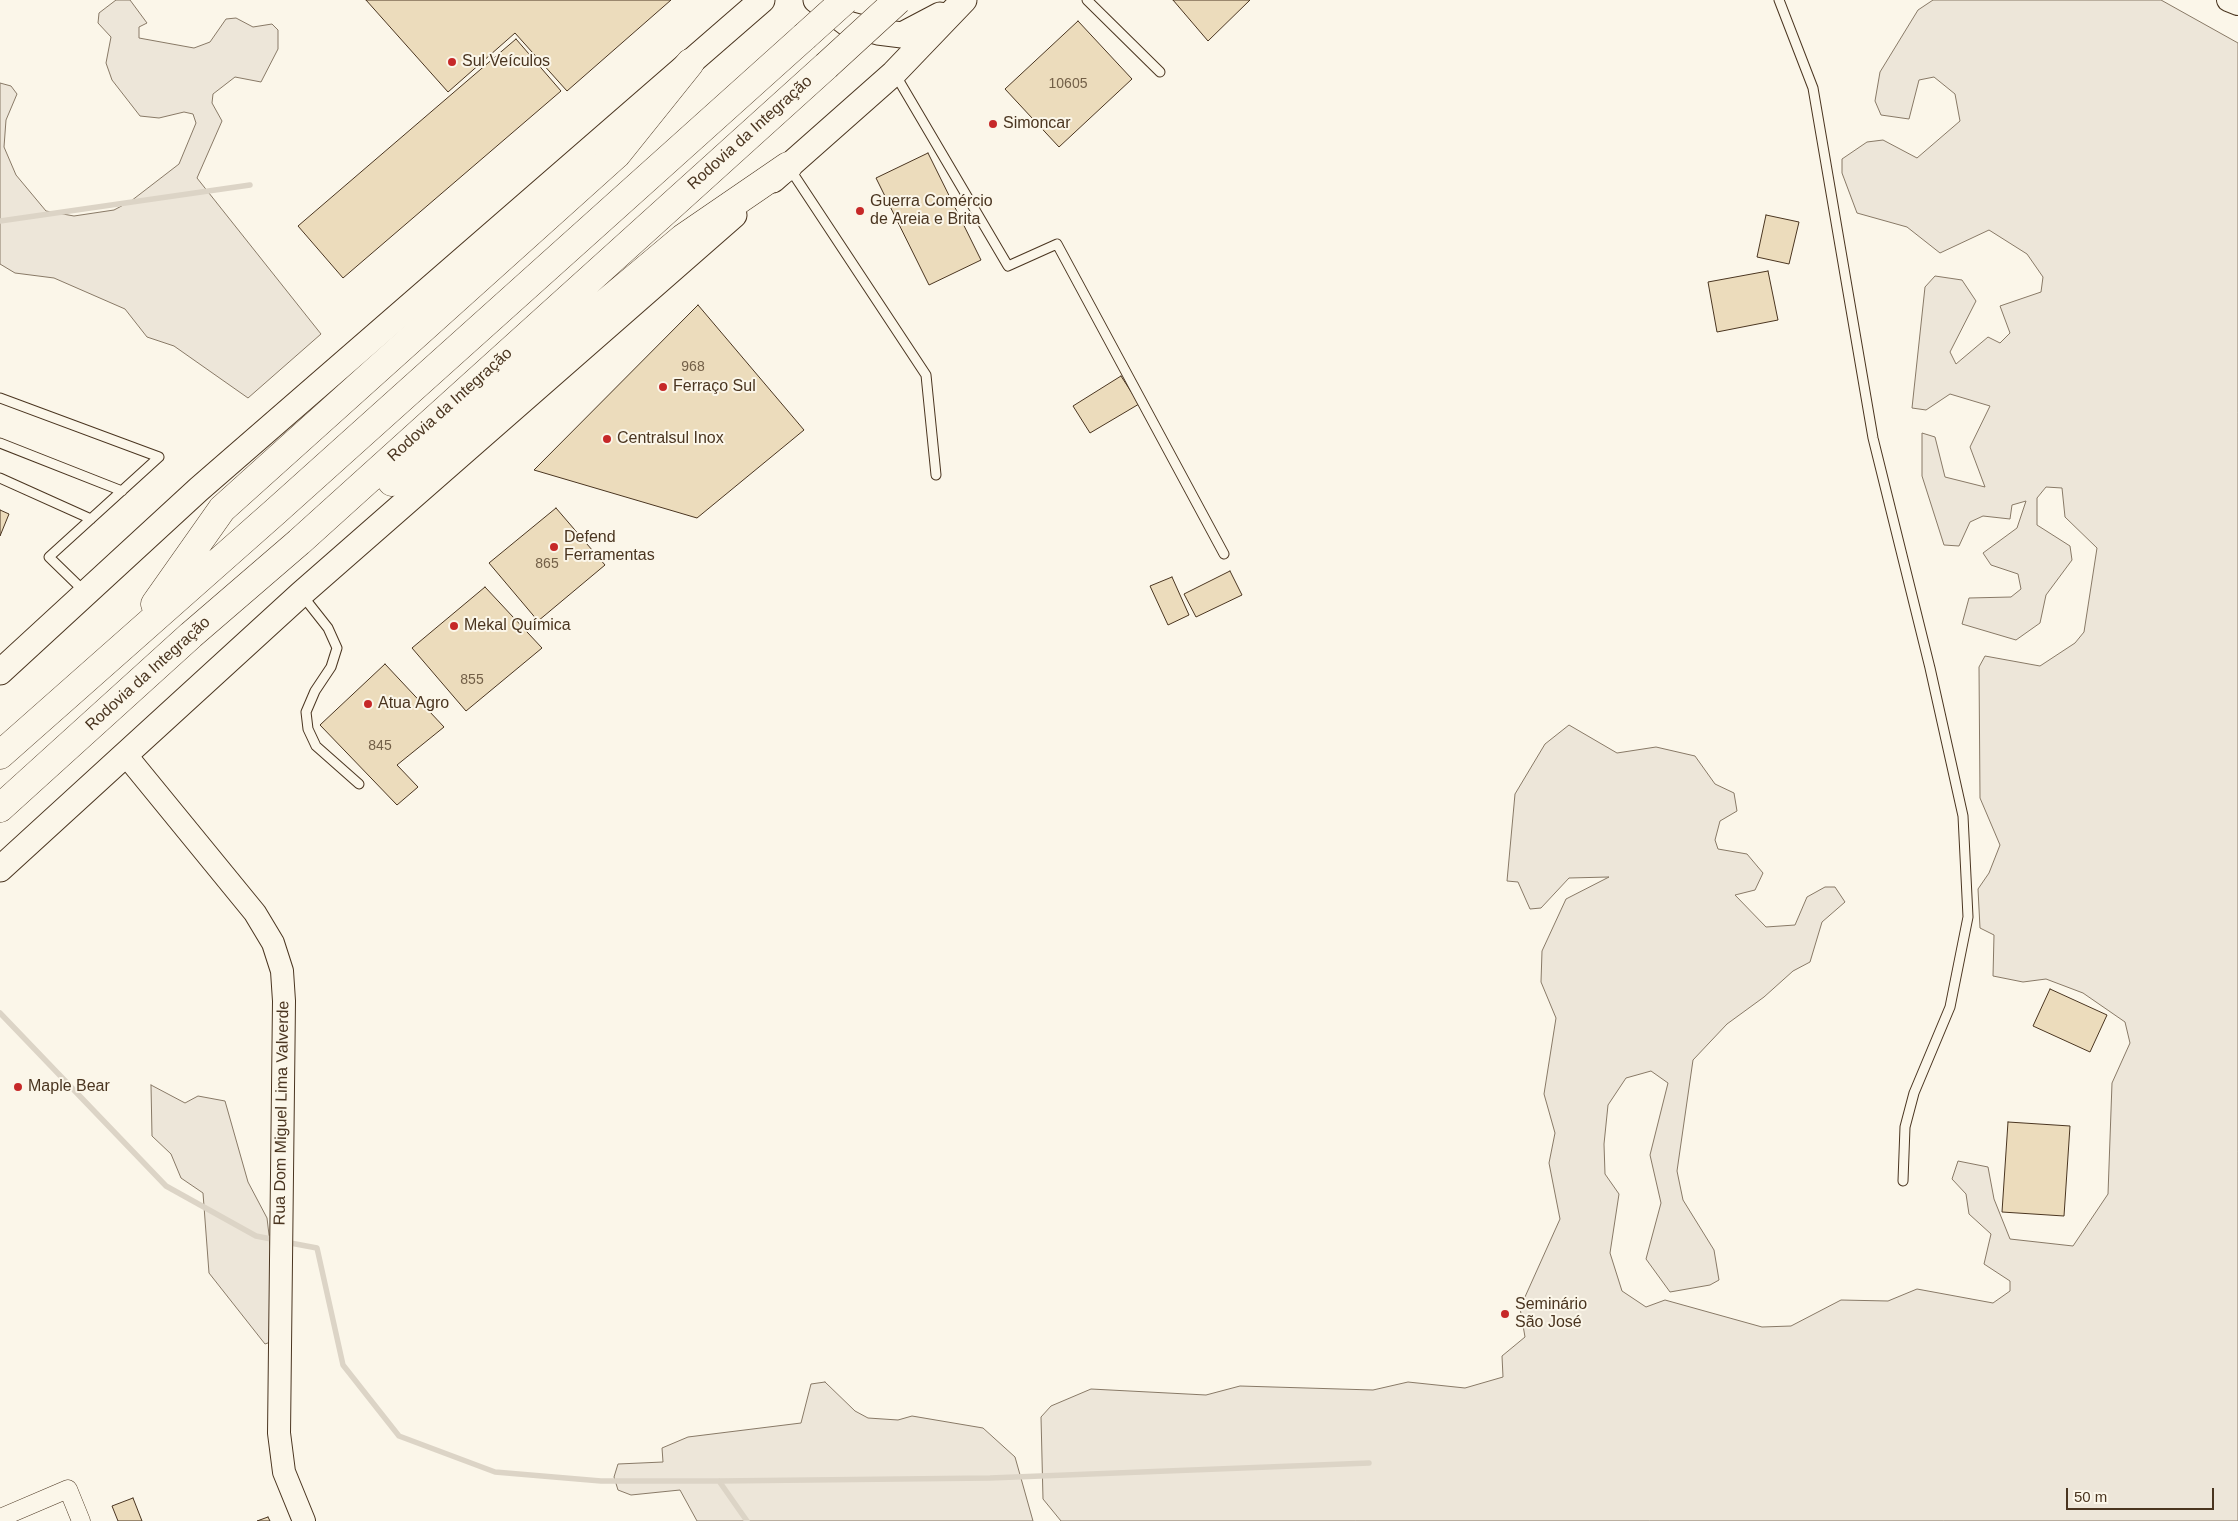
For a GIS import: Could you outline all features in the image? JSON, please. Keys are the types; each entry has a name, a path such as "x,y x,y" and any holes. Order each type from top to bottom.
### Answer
{"highway":[{"path":"0,756 845,0"},
{"name":"Rodovia da Integração","path":"0,808 159,663 299,542 898,0"},
{"path":"130,640 222,509 617,154 690,63"},
{"path":"159,663 199,644 683,238 788,166"}],"main road":[{"path":"0,672 207,483 762,0"},
{"path":"816,0 848,24 878,32 902,35 960,3"},
{"path":"0,869 302,594 894,73 960,3"}],"street":[{"path":"2228,0 2238,4"},
{"name":"Rua Dom Miguel Lima Valverde","path":"125,754 255,913 273,943 282,970 284,1001 279,1433 284,1472 304,1521"},
{"path":"0,1518 68,1489 80,1521"}],"lane":[{"path":"1087,0 1160,72"},
{"path":"1779,0 1813,88 1873,438 1930,668 1963,816 1968,917 1950,1006 1911,1102 1905,1127 1903,1181"},
{"path":"894,73 1008,266 1057,244 1224,554"},
{"path":"788,166 926,375 936,475"},
{"path":"0,398 159,457 49,557 86,593"},
{"path":"0,443 122,491"},
{"path":"0,478 91,519"},
{"path":"302,594 328,628 338,648 332,667 316,691 306,712 308,729 316,746 359,784"}],"shaded area":[{"path":"116,0 130,0 147,23 139,27 139,38 194,48 210,42 226,19 236,18 253,27 272,24 278,30 278,49 261,82 235,77 213,94 212,103 222,121 197,178 321,334 248,398 174,346 147,337 125,309 54,278 15,273 0,264 0,83 11,86 17,94 6,120 4,147 16,175 46,211 74,216 114,210 131,201 179,164 196,123 193,114 184,112 159,118 140,116 112,80 106,63 111,37 98,23 99,13"},
{"path":"1933,0 2161,0 2238,43 2238,1521 1061,1521 1043,1499 1041,1417 1051,1406 1091,1389 1206,1395 1240,1386 1373,1390 1408,1382 1465,1388 1503,1377 1502,1356 1525,1337 1520,1308 1560,1219 1549,1163 1555,1133 1544,1094 1556,1018 1541,982 1542,951 1566,899 1609,877 1569,878 1541,908 1530,909 1518,882 1507,881 1515,794 1545,744 1569,725 1617,753 1656,747 1695,756 1715,784 1734,793 1737,811 1720,821 1715,840 1718,849 1747,854 1763,873 1755,890 1735,895 1766,927 1795,925 1807,897 1825,887 1835,887 1845,902 1822,922 1810,962 1793,971 1764,997 1727,1024 1693,1060 1677,1171 1683,1200 1714,1250 1719,1280 1710,1285 1670,1292 1646,1259 1661,1203 1650,1155 1668,1083 1651,1071 1626,1078 1608,1105 1604,1144 1605,1174 1619,1194 1610,1253 1622,1291 1646,1307 1665,1300 1762,1327 1791,1326 1841,1300 1888,1301 1917,1289 1993,1303 2010,1291 2010,1281 1984,1264 1991,1234 1969,1214 1966,1194 1952,1179 1958,1161 1988,1167 1994,1199 2010,1239 2073,1246 2108,1194 2112,1083 2130,1043 2125,1022 2083,993 2046,979 2023,982 1993,976 1994,935 1980,928 1978,889 1989,873 2000,845 1980,798 1979,667 1985,656 2040,666 2075,643 2084,632 2097,548 2065,517 2062,488 2046,487 2037,498 2037,525 2070,546 2072,560 2046,595 2040,623 2016,640 1962,624 1969,598 2011,597 2021,589 2018,574 1991,565 1983,553 2017,528 2026,501 2012,505 2010,519 1983,516 1970,522 1959,546 1944,545 1922,476 1922,433 1935,437 1945,477 1985,487 1970,447 1990,406 1950,394 1926,410 1912,408 1925,287 1935,276 1962,280 1976,301 1950,352 1956,364 1988,337 2000,343 2010,333 2000,306 2041,292 2043,277 2027,254 1989,230 1940,253 1907,227 1857,213 1842,173 1842,159 1867,142 1883,140 1917,158 1960,121 1955,94 1934,77 1919,80 1909,119 1881,115 1875,101 1880,72 1918,10"},
{"path":"151,1085 185,1103 198,1096 225,1101 248,1182 267,1218 280,1327 276,1340 265,1344 209,1273 203,1193 181,1178 171,1154 152,1136"},
{"path":"825,1382 855,1411 868,1418 898,1420 912,1416 983,1428 1015,1457 1033,1521 697,1521 680,1490 631,1495 618,1490 614,1477 618,1464 663,1462 662,1448 688,1437 801,1423 811,1384"}],"building":[{"name":"Sul Veículos","path":"366,0 671,0 567,91 515,33 448,92"},
{"path":"1173,0 1250,0 1208,41"},
{"path":"1078,21 1132,79 1059,147 1005,89"},
{"path":"516,39 561,91 343,278 298,226"},
{"path":"928,153 981,260 929,285 876,178"},
{"path":"1766,215 1799,222 1789,264 1757,257"},
{"path":"1768,271 1778,320 1717,332 1708,282"},
{"path":"698,305 804,430 697,518 534,470"},
{"path":"1121,376 1139,404 1090,433 1073,406"},
{"path":"556,508 605,565 538,621 489,563"},
{"path":"0,510 9,514 0,536"},
{"path":"1230,571 1242,595 1196,617 1184,594"},
{"path":"1172,577 1189,615 1168,625 1150,586"},
{"path":"485,587 542,648 466,711 412,648"},
{"path":"385,664 444,727 397,765 418,787 397,805 320,725"},
{"path":"2050,989 2107,1015 2090,1052 2033,1026"},
{"path":"2008,1122 2070,1126 2064,1216 2002,1212"},
{"path":"133,1498 142,1521 118,1521 112,1506"},
{"path":"268,1517 270,1521 257,1521"}],"waterway":[{"path":"0,221 250,185"},
{"path":"0,1013 166,1186 256,1236 276,1240"},
{"path":"285,1242 317,1248 343,1365 399,1436 495,1472 601,1481 719,1481 990,1478 1369,1463"},
{"path":"719,1481 747,1521"}],"place":[{"name":"Sul Veículos","path":"452,62"},
{"name":"Simoncar","path":"993,124"},
{"name":"Guerra Comércio de Areia e Brita","path":"860,211"},
{"name":"Ferraço Sul","path":"663,387"},
{"name":"Centralsul Inox","path":"607,439"},
{"name":"Defend Ferramentas","path":"554,547"},
{"name":"Mekal Química","path":"454,626"},
{"name":"Atua Agro","path":"368,704"},
{"name":"Maple Bear","path":"18,1087"},
{"name":"Seminário São José","path":"1505,1314"}]}
